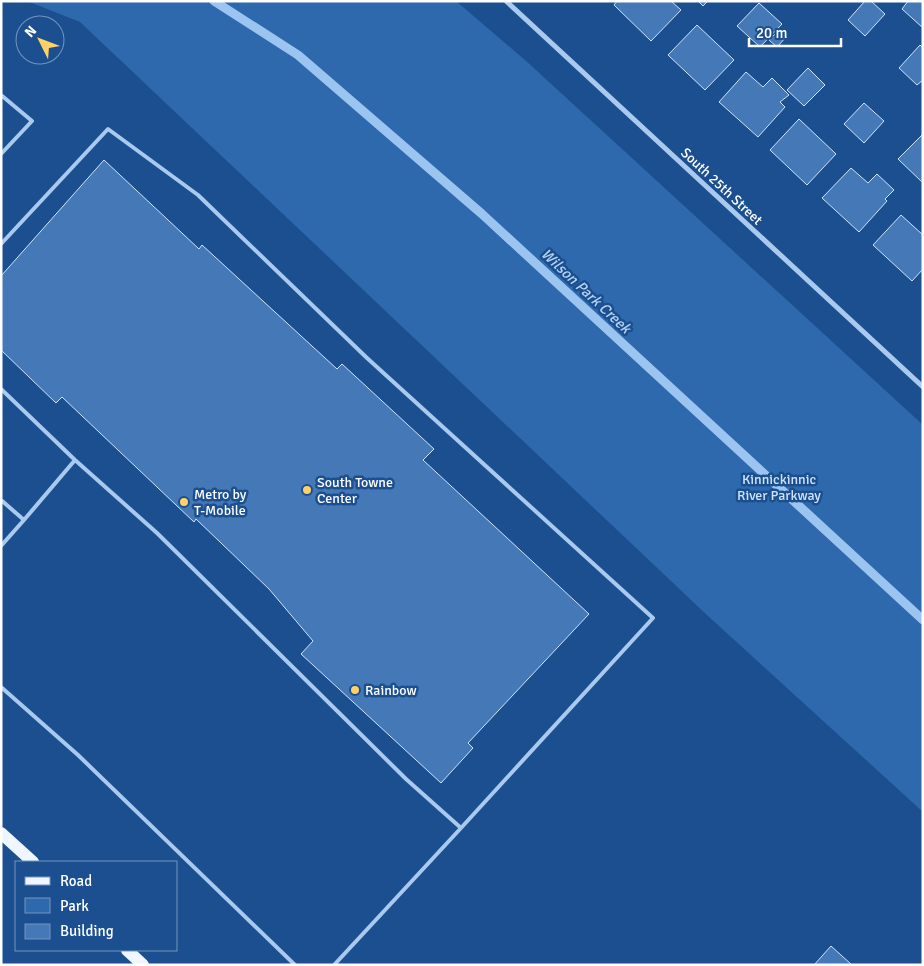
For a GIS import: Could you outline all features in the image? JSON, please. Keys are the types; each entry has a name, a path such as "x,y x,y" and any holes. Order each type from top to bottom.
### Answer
{"main road":[{"path":"1,833 31,861"},
{"path":"128,951 144,965"}],"street":[{"name":"South 25th Street","path":"506,1 923,388"}],"lane":[{"path":"1,95 32,121 1,154"},
{"path":"1,244 108,129 198,195 367,358 653,618 334,965"},
{"path":"1,389 75,460 157,533 399,773 461,828"},
{"path":"1,546 75,460"},
{"path":"1,500 24,520"},
{"path":"1,687 78,755 295,965"}],"green space":[{"name":"Kinnickinnic River Parkway","path":"27,1 456,1 525,60 923,425 923,812 708,616 80,22"}],"building":[{"path":"617,1 671,1 681,10 651,41 614,5"},
{"path":"698,1 708,1 703,6"},
{"path":"865,1 871,1 885,14 865,36 848,20"},
{"path":"908,1 923,1 923,28 902,9"},
{"path":"759,3 782,24 760,47 737,26"},
{"path":"697,25 734,60 705,90 668,55"},
{"path":"780,29 787,36 777,47 769,40"},
{"path":"920,45 923,48 923,80 917,85 899,68"},
{"path":"808,68 825,85 804,106 787,90"},
{"path":"746,72 763,87 772,78 789,95 780,102 785,107 758,137 719,102"},
{"path":"864,103 884,121 864,143 844,124"},
{"path":"799,119 836,154 807,185 770,150"},
{"path":"923,135 923,183 898,159"},
{"name":"South Towne Center","path":"104,160 199,249 202,245 337,369 342,364 434,449 423,460 589,614 468,743 473,748 441,783 301,654 313,641 269,589 196,519 194,522 62,397 56,403 1,350 1,276"},
{"path":"851,168 868,183 877,174 894,190 885,199 887,201 859,232 822,198"},
{"path":"901,215 923,235 923,269 912,281 873,245"},
{"path":"831,946 852,965 814,965"}],"waterway":[{"name":"Wilson Park Creek","path":"214,1 298,55 482,214 923,620"}],"place":[{"name":"South Towne Center","path":"307,490"},
{"name":"Metro by T-Mobile","path":"184,502"},
{"name":"Rainbow","path":"355,690"}]}
